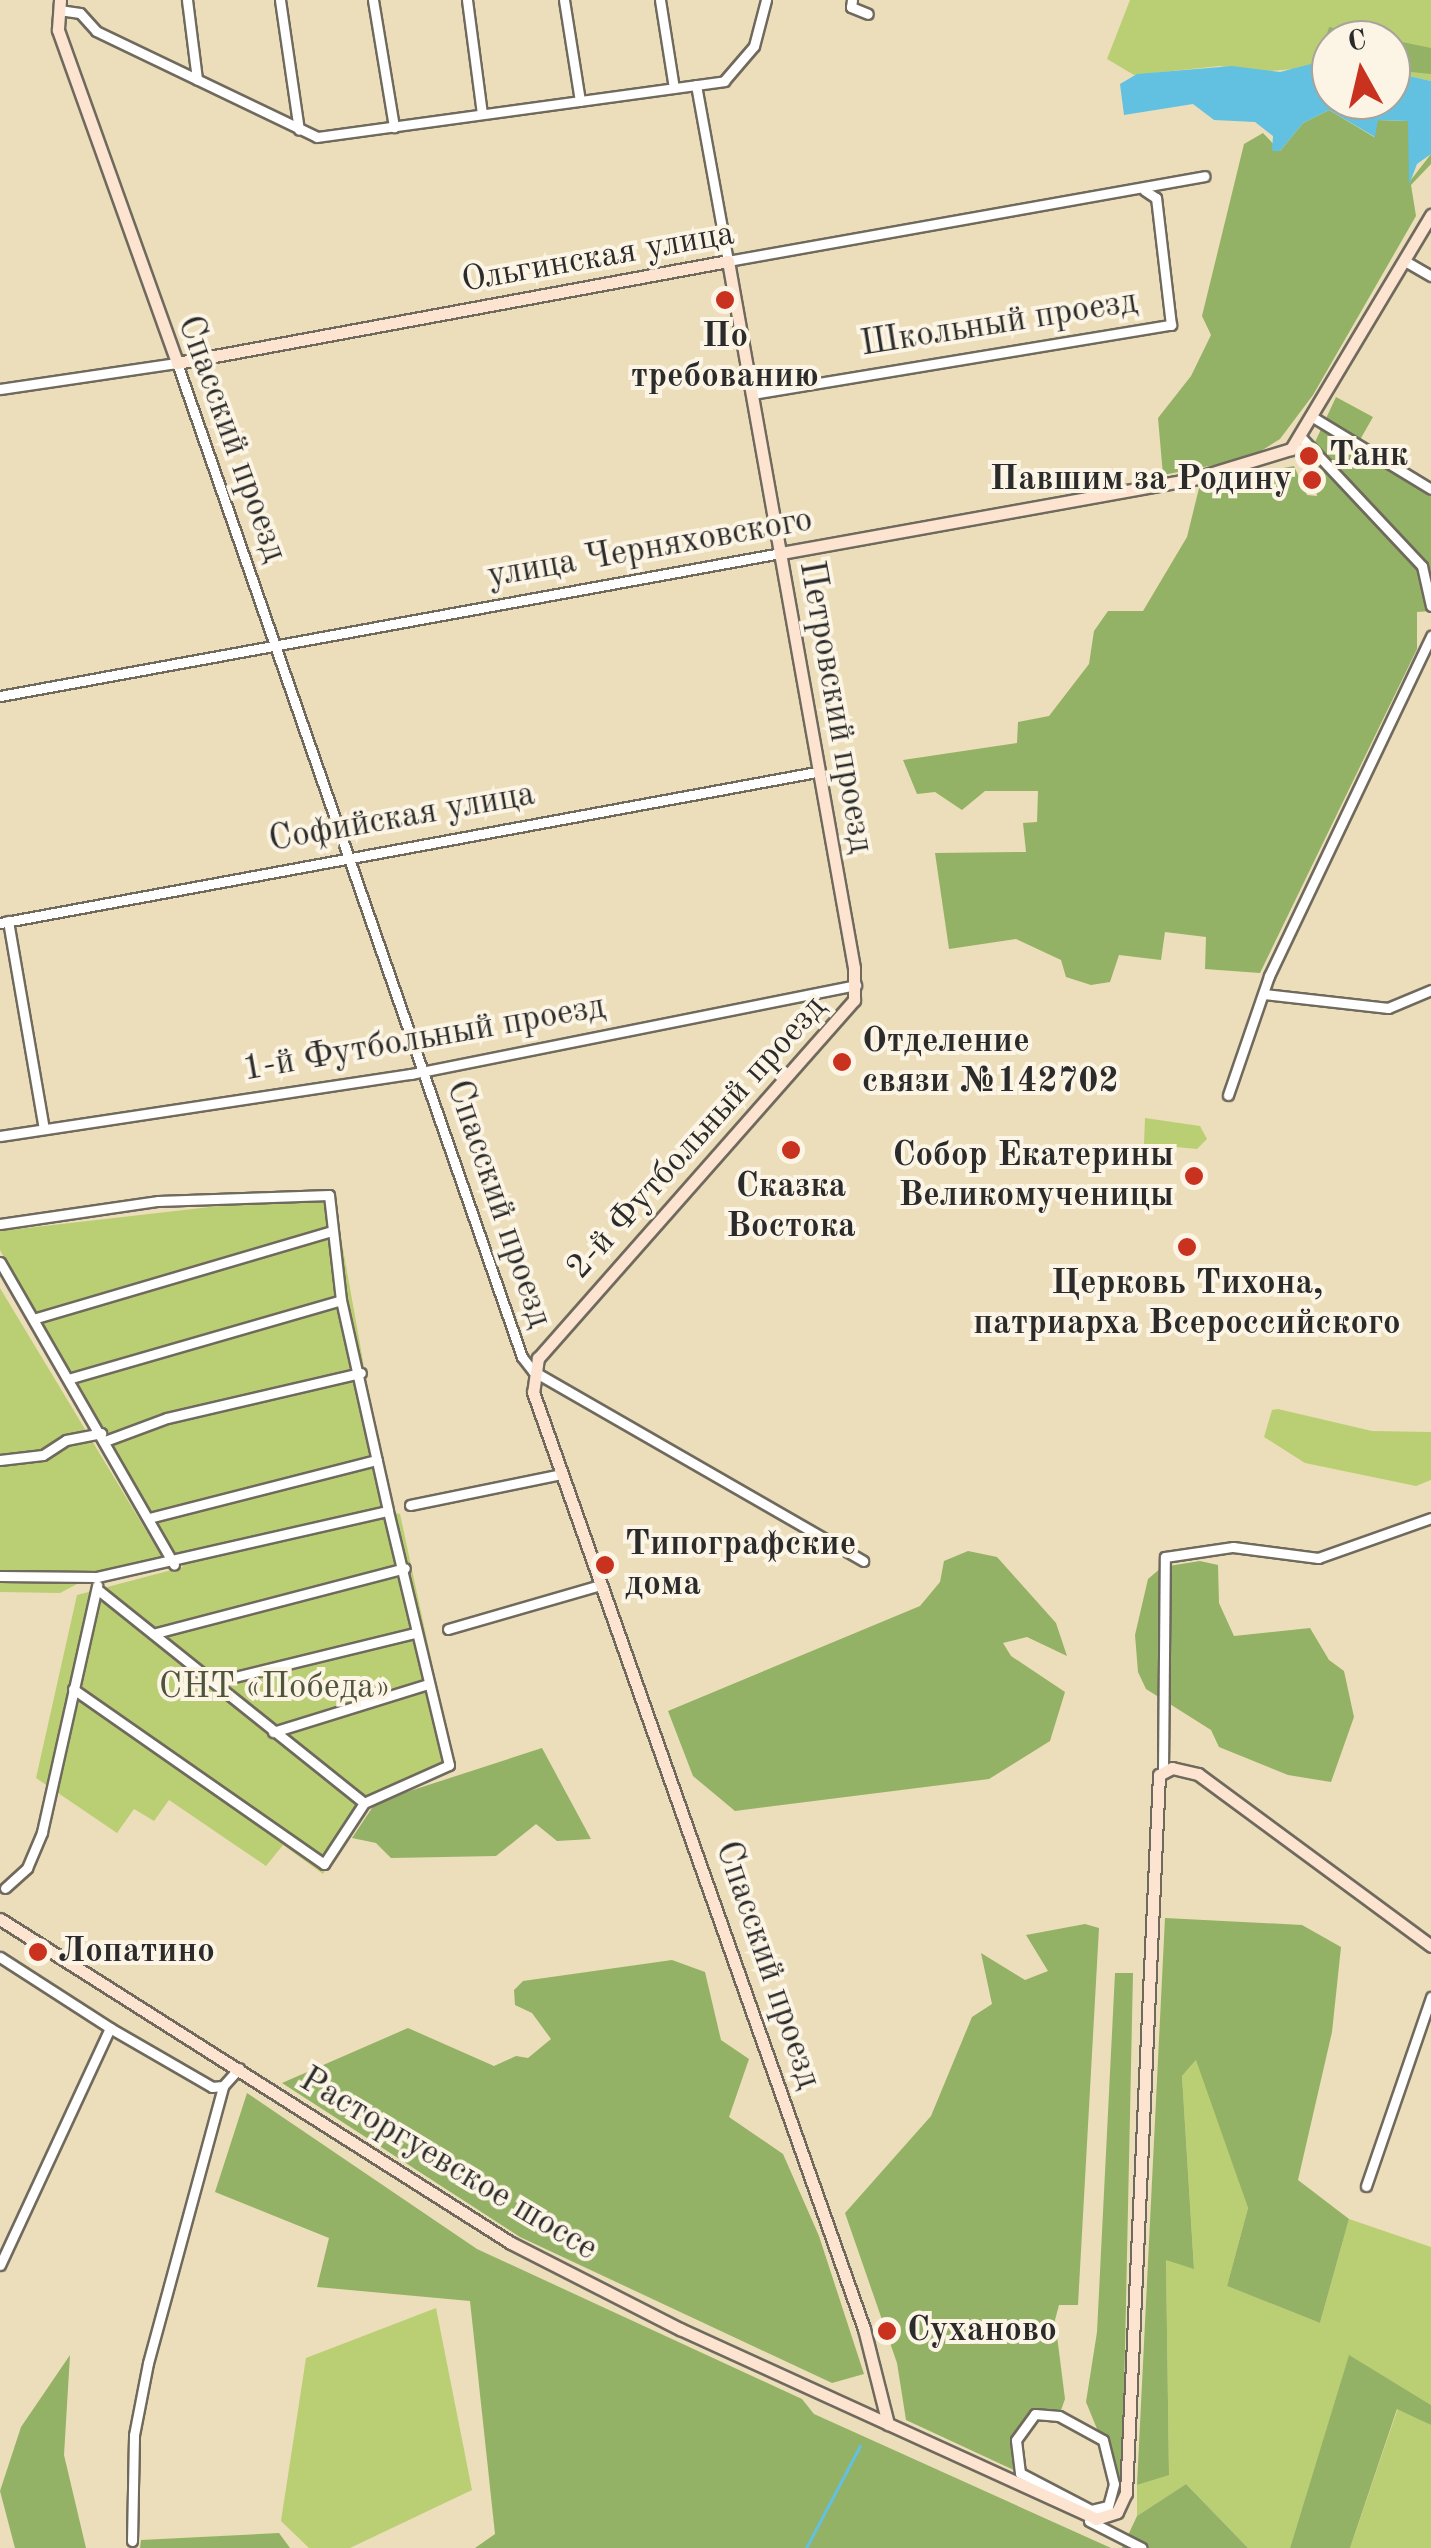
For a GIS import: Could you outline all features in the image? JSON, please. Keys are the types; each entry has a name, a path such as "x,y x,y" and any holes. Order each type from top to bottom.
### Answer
{"street":[{"path":"187,0 197,79"},
{"path":"280,0 298,130"},
{"path":"373,0 394,127"},
{"path":"467,0 482,114"},
{"path":"564,0 580,101"},
{"path":"660,0 674,88"},
{"path":"60,5 80,13 96,31 317,137 724,80 754,46 766,0"},
{"path":"852,0 851,7 868,14"},
{"name":"Спасский проезд","path":"60,5 58,30 84,111 178,363 522,1357 534,1371 534,1392 561,1474 691,1830 880,2377 888,2424"},
{"path":"696,84 728,261"},
{"name":"Ольгинская улица","path":"0,390 178,363 1204,176"},
{"name":"Школьный проезд","path":"752,394 1171,325 1156,198 1142,190"},
{"path":"1431,216 1299,435 1422,566 1431,606"},
{"path":"1406,260 1431,276"},
{"name":"Петровский проезд","path":"728,261 856,985"},
{"path":"1311,416 1431,490"},
{"name":"улица Черняховского","path":"0,696 1252,466 1291,449 1299,435"},
{"path":"1228,1094 1264,994 1431,636"},
{"name":"Софийская улица","path":"4,922 349,854 816,772"},
{"path":"4,922 44,1129"},
{"name":"1-й Футбольный проезд","path":"0,1136 424,1071 856,985"},
{"name":"2-й Футбольный проезд","path":"534,1371 538,1358 846,1016 856,985"},
{"path":"1264,994 1388,1008 1431,990"},
{"path":"0,1224 158,1201 329,1195 328,1232 341,1300 361,1373 415,1633 449,1766 364,1803 324,1864 73,1689"},
{"path":"33,1319 328,1232"},
{"path":"0,1262 174,1564"},
{"path":"68,1379 341,1300"},
{"path":"534,1371 863,1562"},
{"path":"0,1460 43,1455 66,1440 103,1437 167,1418 361,1373"},
{"path":"149,1518 377,1460"},
{"path":"410,1505 561,1474"},
{"path":"0,1576 97,1583 391,1514"},
{"path":"1082,2517 1108,2518 1126,2493 1152,1819 1156,1781 1164,1770 1164,1557 1232,1547 1318,1558 1431,1518"},
{"path":"156,1633 404,1568"},
{"path":"97,1583 273,1732 364,1803"},
{"path":"6,1888 27,1868 42,1832 97,1583"},
{"path":"448,1629 600,1585"},
{"path":"214,1682 415,1633"},
{"path":"273,1732 428,1684"},
{"path":"1164,1770 1198,1774 1431,1946"},
{"name":"Расторгуевское шоссе","path":"0,1918 511,2243 1082,2517"},
{"path":"0,1957 110,2028 212,2087 223,2086"},
{"path":"1366,2186 1431,1997"},
{"path":"0,2264 110,2028"},
{"path":"132,2540 134,2435 148,2363 223,2086 239,2068"},
{"path":"1035,2414 1059,2416 1103,2440 1114,2484 1108,2506 1090,2510 1020,2473 1016,2440 1035,2414"},
{"path":"1082,2517 1142,2548"}],"green space":[{"path":"1130,0 1431,0 1431,81 1411,76 1411,20 1311,20 1311,68 1256,72 1220,66 1134,75 1107,59"},
{"path":"1411,44 1431,48 1431,74 1411,72"},
{"path":"1311,119 1346,120 1374,137 1377,120 1409,121 1410,181 1431,154 1431,164 1411,185 1416,216 1313,395 1280,439 1250,458 1163,475 1158,418 1191,376 1211,335 1202,316 1244,144 1263,133 1280,151"},
{"path":"1336,397 1373,417 1357,445 1431,487 1431,611 1417,612 1417,649 1260,973 1205,969 1206,937 1165,932 1161,960 1119,955 1110,982 1091,985 1066,977 1061,960 1016,939 949,949 935,853 1026,852 1023,823 1037,822 1038,791 985,791 962,810 935,792 917,794 903,760 1017,743 1018,722 1049,716 1089,664 1094,631 1108,611 1143,611 1187,537 1200,484 1294,466 1307,495 1317,496 1309,455"},
{"path":"1145,1118 1200,1126 1207,1139 1197,1149 1144,1144"},
{"name":"СНТ «Победа»","path":"333,1193 390,1512 400,1514 455,1770 367,1808 323,1874 283,1845 266,1866 169,1800 154,1821 134,1809 117,1833 36,1778 77,1595 183,1567 35,1316 0,1250 0,1231"},
{"path":"0,1288 162,1557 100,1572 60,1593 0,1592"},
{"path":"1272,1410 1372,1431 1431,1432 1431,1480 1416,1486 1305,1463 1264,1437"},
{"path":"968,1551 997,1557 1056,1623 1067,1656 1027,1637 1003,1643 1011,1656 1065,1692 1050,1741 989,1779 735,1811 693,1776 668,1711 920,1606 940,1582 944,1561"},
{"path":"1200,1561 1218,1565 1219,1603 1234,1636 1310,1628 1329,1660 1344,1671 1354,1717 1331,1782 1288,1775 1219,1747 1211,1730 1146,1689 1138,1672 1135,1635 1148,1579 1162,1567"},
{"path":"542,1748 591,1839 557,1841 536,1824 496,1856 391,1858 376,1843 352,1838 376,1802"},
{"path":"1165,1918 1302,1925 1341,1947 1332,2032 1298,2180 1349,2219 1320,2323 1227,2286 1248,2208 1196,2060 1182,2076 1194,2269 1166,2260 1169,2475 1137,2485"},
{"path":"1085,1924 1099,1928 1078,2305 1059,2305 1055,2320 1065,2399 1059,2416 1035,2414 1016,2440 1020,2473 906,2420 897,2363 845,2213 931,2116 972,2017 992,2004 981,1953 1025,1980 1048,1971 1026,1935"},
{"path":"672,1960 705,1972 721,2040 749,2059 729,2117 783,2154 819,2236 864,2374 832,2383 520,2237 282,2083 408,2028 494,2066 516,2056 528,2058 551,2039 532,2013 515,2005 514,1990 523,1981"},
{"path":"1115,1973 1133,1973 1122,2490 1086,2402 1097,2332"},
{"path":"1197,2059 1248,2208 1227,2286 1320,2323 1349,2219 1431,2247 1431,2405 1349,2356 1290,2548 1248,2548 1186,2484 1137,2516 1137,2485 1169,2474 1166,2259 1194,2268 1182,2076"},
{"path":"247,2093 477,2249 802,2399 814,2414 1111,2548 475,2548 495,2534 470,2301 317,2287 329,2238 215,2192"},
{"path":"436,2308 472,2490 350,2548 309,2548 281,2521 306,2358"},
{"path":"70,2355 64,2455 86,2548 15,2548 0,2491 21,2427"},
{"path":"1349,2355 1431,2405 1431,2425 1397,2409 1350,2548 1290,2548"},
{"path":"1398,2408 1431,2425 1431,2548 1350,2548"},
{"path":"1186,2484 1248,2548 1122,2548 1137,2516"},
{"path":"279,2533 290,2548 140,2548 141,2540"}],"water":[{"path":"1311,64 1311,119 1280,151 1272,151 1273,136 1255,122 1214,120 1193,104 1124,115 1120,84 1137,74 1232,66 1280,72"},
{"path":"1411,76 1431,81 1431,154 1417,164 1409,185 1408,121 1378,120 1411,120"},
{"path":"1346,120 1378,120 1375,137"}],"waterway":[{"path":"806,2548 860,2446"}],"place":[{"name":"По требованию","path":"725,300"},
{"name":"Танк","path":"1309,456"},
{"name":"Павшим за Родину","path":"1312,480"},
{"name":"Отделение связи №142702","path":"842,1062"},
{"name":"Сказка Востока","path":"791,1150"},
{"name":"Собор Екатерины Великомученицы","path":"1194,1176"},
{"name":"Церковь Тихона, патриарха Всероссийского","path":"1187,1247"},
{"name":"Типографские дома","path":"605,1565"},
{"name":"Лопатино","path":"38,1952"},
{"name":"Суханово","path":"887,2331"}]}
